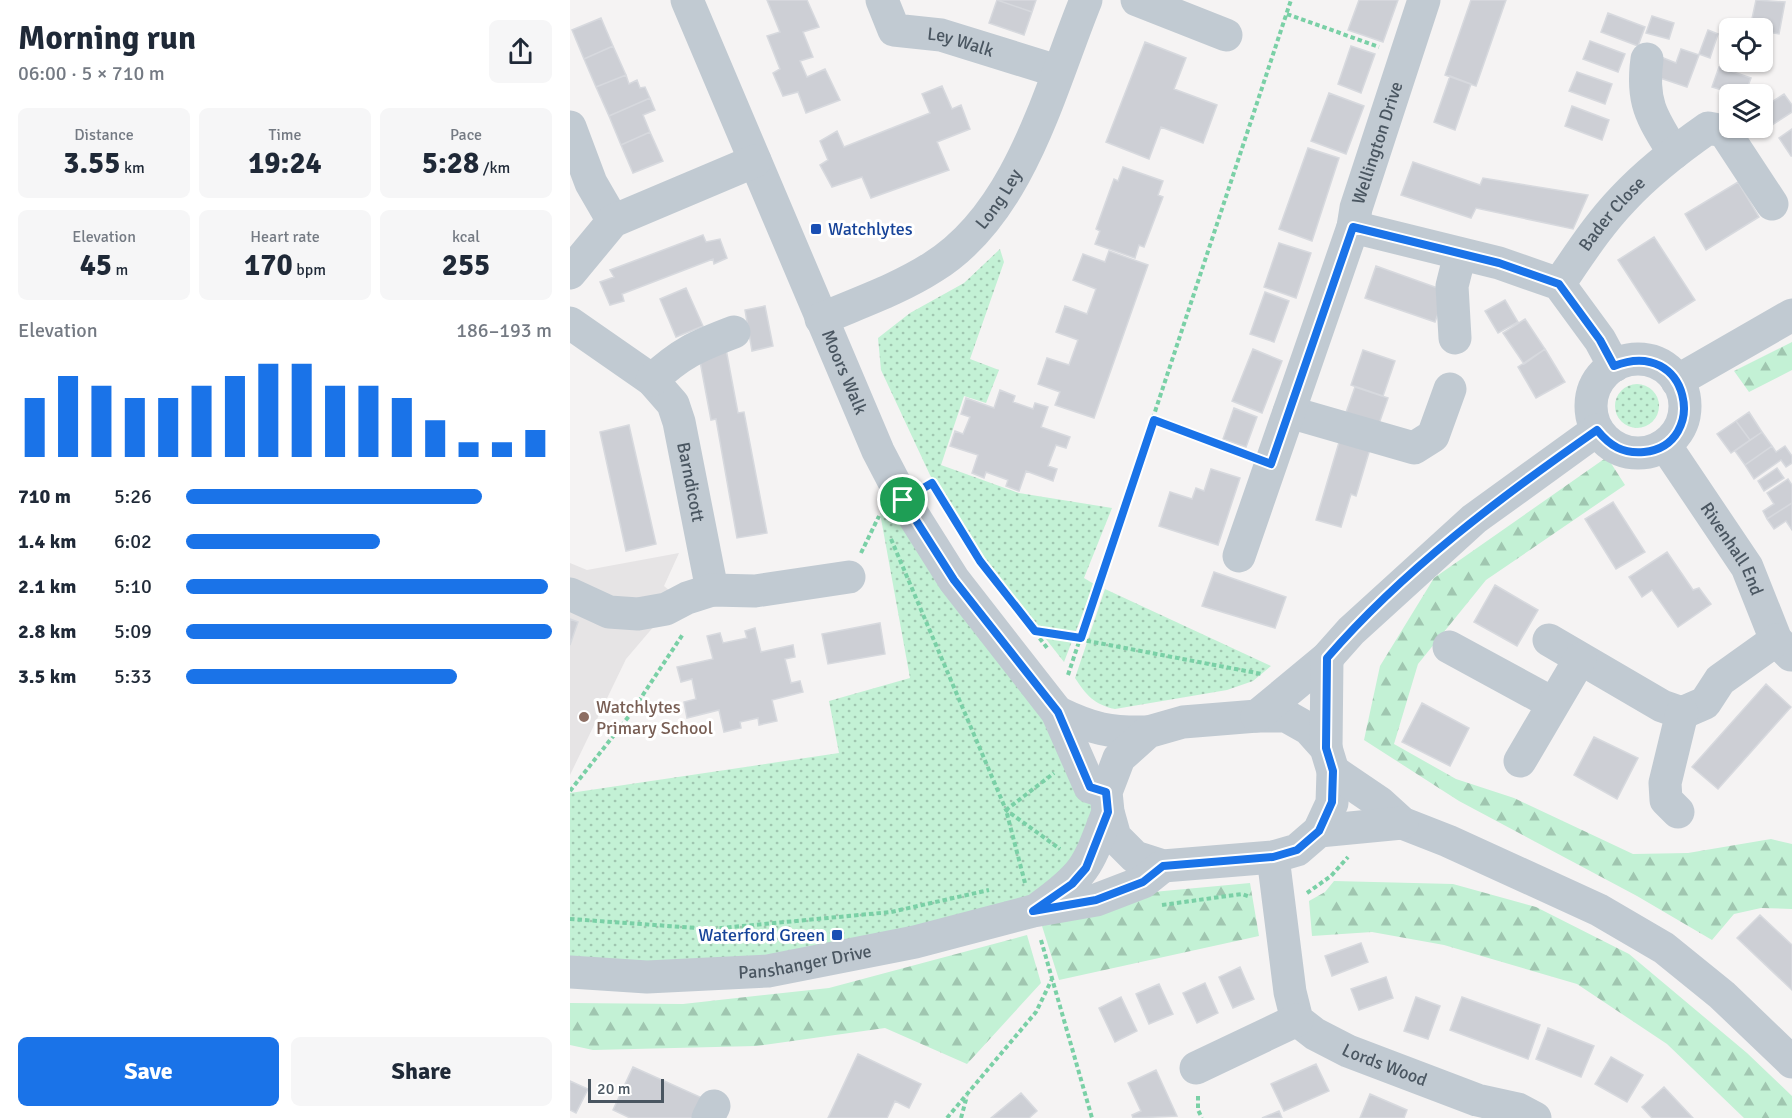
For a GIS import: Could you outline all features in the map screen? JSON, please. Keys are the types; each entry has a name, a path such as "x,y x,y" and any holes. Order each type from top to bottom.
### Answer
{"street":[{"name":"Moors Walk","path":"687,0 878,451 894,512 954,580 1058,712 1090,787 1107,802"},
{"name":"Ley Walk","path":"882,0 894,30 940,35 1057,71"},
{"name":"Long Ley","path":"821,319 933,267 975,235 997,206 1035,129 1086,0"},
{"path":"1137,0 1226,35"},
{"name":"Wellington Drive","path":"1239,556 1353,227 1356,208 1424,0"},
{"path":"1647,59 1644,81 1650,115 1674,153"},
{"path":"570,127 591,183 613,221"},
{"name":"Bader Close","path":"1559,284 1598,228 1624,197 1674,153 1708,128 1724,131 1772,204"},
{"path":"570,273 613,221 755,161"},
{"path":"1353,227 1499,263 1559,284 1600,340 1614,366"},
{"path":"1455,338 1452,286 1460,254"},
{"path":"1677,381 1792,315"},
{"name":"Barndicott","path":"570,323 652,380 673,404 679,422 712,590"},
{"path":"652,380 677,357 692,348 734,332"},
{"path":"1634,360 1655,363 1667,370 1677,381 1683,394 1682,422 1665,445 1650,452 1635,453 1620,450 1607,442 1597,430 1592,416 1591,402 1594,388 1602,376 1614,366 1634,360"},
{"path":"1289,412 1414,448 1433,436 1449,389"},
{"path":"1257,716 1327,658 1351,631 1474,519 1597,430"},
{"name":"Rivenhall End","path":"1665,445 1747,567 1784,648"},
{"path":"570,594 609,612 638,614 666,609 687,598 712,590 755,591 849,578"},
{"path":"1549,640 1662,706 1682,713 1705,703 1720,680 1784,648"},
{"path":"1449,647 1552,704"},
{"path":"1327,658 1330,759 1332,802 1319,831 1297,850 1273,857 1163,866 1135,857 1115,837 1107,802 1119,758 1148,732 1183,722 1286,716 1309,729 1330,759 1402,823 1448,841 1599,910 1664,948 1722,994 1792,1062"},
{"path":"1520,760 1580,659"},
{"name":"Moors Walk","path":"1058,712 1100,730 1115,733 1148,732"},
{"path":"1678,812 1666,800 1665,783 1682,713"},
{"name":"Panshanger Drive","path":"570,972 647,976 768,970 915,942 1031,904 1072,884 1086,868 1107,802"},
{"path":"1319,831 1402,823"},
{"path":"1197,1068 1297,1020 1290,992 1273,857"},
{"name":"Panshanger Drive","path":"1031,904 1096,900 1143,882 1163,866"},
{"name":"Lords Wood","path":"1297,1020 1330,1043 1473,1109 1518,1109 1535,1118"}],"path":[{"path":"1061,666 1068,675 1291,0"},
{"path":"1287,14 1405,56"},
{"path":"1154,420 1271,464"},
{"path":"849,578 880,513 894,512 932,483 980,561 1054,657"},
{"path":"890,535 1006,810 1092,1118"},
{"path":"570,791 629,716 687,629"},
{"path":"1035,631 1265,675"},
{"path":"1006,810 1058,770"},
{"path":"1006,810 1067,854"},
{"path":"1302,894 1308,893 1331,876 1353,852"},
{"path":"1014,884 1031,904"},
{"path":"570,918 711,928 891,912 992,889"},
{"path":"1152,906 1242,894 1259,899"},
{"path":"946,1118 1036,1012 1052,979"},
{"path":"961,1118 968,1093"}],"shaded area":[{"name":"Watchlytes Primary School","path":"679,553 664,586 678,598 626,659 570,775 570,563 587,570"}],"green space":[{"path":"1000,249 1004,262 970,359 999,370 986,403 964,396 941,465 1019,493 1112,508 1084,578 1094,584 1064,662 983,559 930,475 881,370 878,338 910,313 964,283"},
{"path":"1792,342 1792,370 1749,392 1734,371"},
{"path":"1637,384 1646,385 1653,390 1658,397 1658,415 1653,422 1646,427 1637,428 1628,427 1621,422 1616,415 1615,406 1616,397 1621,390 1628,385"},
{"path":"1607,457 1625,485 1486,580 1418,664 1394,744 1456,779 1514,798 1633,854 1688,853 1771,839 1792,844 1792,909 1761,908 1734,914 1712,940 1637,896 1459,801 1364,740 1380,666 1434,578"},
{"path":"903,499 1106,792 1072,884 915,942 570,972 570,793 839,753 829,701 910,678 880,513"},
{"path":"1105,589 1271,666 1253,681 1227,690 1115,709 1102,705 1087,694 1075,678"},
{"path":"1334,881 1453,884 1536,907 1629,954 1747,1053 1792,1096 1792,1118 1744,1118 1667,1044 1577,984 1444,945 1372,932 1312,936 1309,901 1325,892"},
{"path":"1250,883 1259,936 1059,980 1042,926 1153,892"},
{"path":"1027,935 1041,983 967,1064 885,1028 756,1046 593,1050 570,1045 570,1003 683,1004 829,988"}],"building":[{"path":"767,0 807,0 819,27 803,32 813,57 800,61 807,77 825,69 840,100 806,113 798,92 783,96 773,73 780,69 767,36 780,32"},
{"path":"997,0 1032,12 1024,35 989,23"},
{"path":"997,0 1036,0 1032,12"},
{"path":"1359,0 1398,0 1383,42 1348,30"},
{"path":"1471,0 1506,0 1476,86 1445,75"},
{"path":"1756,0 1785,2 1779,34 1773,33 1773,18 1752,18"},
{"path":"1608,13 1645,27 1638,46 1601,32"},
{"path":"1652,16 1674,23 1669,39 1646,33"},
{"path":"601,18 613,46 584,59 572,30"},
{"path":"1708,30 1718,34 1710,58 1699,54"},
{"path":"1590,41 1625,54 1618,72 1583,59"},
{"path":"1145,42 1186,58 1174,89 1217,105 1203,143 1161,127 1149,159 1106,142"},
{"path":"613,46 626,75 596,87 584,59"},
{"path":"1351,46 1375,54 1361,93 1338,84"},
{"path":"1681,49 1699,55 1687,87 1654,76 1661,57 1676,63"},
{"path":"1719,67 1719,72 1734,72 1751,78 1749,84 1719,84 1719,89 1712,87"},
{"path":"1577,72 1612,84 1605,104 1569,91"},
{"path":"626,75 629,84 637,80 640,88 645,87 650,98 609,116 596,87"},
{"path":"1450,76 1471,84 1455,130 1434,122"},
{"path":"942,86 952,109 961,105 970,129 937,142 949,170 871,198 862,177 832,187 820,165 828,160 820,141 837,131 844,147 930,113 922,94"},
{"path":"1329,93 1364,106 1346,154 1311,141"},
{"path":"1784,94 1792,105 1792,112 1773,124 1773,101"},
{"path":"650,98 655,110 643,115 650,132 621,145 609,116"},
{"path":"1572,106 1609,120 1602,140 1565,126"},
{"path":"1792,129 1792,156 1791,156 1779,138"},
{"path":"650,132 663,161 633,173 621,145"},
{"path":"1308,148 1339,158 1312,241 1279,229"},
{"path":"1413,162 1480,185 1483,178 1588,195 1573,229 1476,208 1471,218 1401,195"},
{"path":"1123,167 1163,181 1158,195 1163,197 1144,247 1139,245 1135,258 1095,244 1100,231 1096,229 1114,179 1118,181"},
{"path":"1738,182 1759,217 1706,250 1685,214"},
{"path":"703,235 706,242 720,239 727,258 714,264 713,259 622,294 624,301 610,305 600,282 614,277 610,270"},
{"path":"1654,237 1695,300 1659,323 1618,260"},
{"path":"1279,243 1311,253 1296,298 1264,287"},
{"path":"1109,251 1148,265 1094,418 1055,405 1060,392 1038,384 1047,358 1069,365 1078,340 1056,332 1065,306 1087,314 1096,289 1073,280 1083,254 1105,262"},
{"path":"1376,266 1446,291 1435,322 1365,298"},
{"path":"686,288 703,326 676,337 660,299"},
{"path":"1265,292 1289,301 1274,342 1250,334"},
{"path":"1505,300 1518,322 1498,333 1485,311"},
{"path":"765,306 773,346 752,351 745,310"},
{"path":"1525,319 1545,349 1524,364 1503,333"},
{"path":"726,349 738,413 744,412 767,533 737,538 716,419 711,420 699,356"},
{"path":"1253,349 1282,361 1262,413 1232,401"},
{"path":"1545,349 1565,382 1536,398 1518,367"},
{"path":"1363,350 1395,361 1383,396 1351,385"},
{"path":"1355,387 1388,398 1376,432 1343,421"},
{"path":"1000,390 1015,396 1013,402 1033,409 1035,403 1048,407 1041,427 1070,437 1066,448 1056,445 1048,466 1057,469 1053,481 1026,471 1019,491 1006,486 1008,480 986,472 984,478 972,473 978,455 950,446 955,431 963,434 970,417 961,414 966,398 994,408"},
{"path":"1234,408 1257,417 1246,447 1223,439"},
{"path":"1749,412 1762,432 1750,440 1736,421"},
{"path":"1736,421 1750,440 1731,453 1717,434"},
{"path":"629,425 656,544 626,551 600,432"},
{"path":"1762,432 1772,446 1745,465 1735,451"},
{"path":"1340,439 1370,449 1356,496 1351,494 1341,527 1316,520"},
{"path":"1772,446 1776,452 1785,446 1792,456 1792,463 1786,467 1781,460 1754,479 1745,465"},
{"path":"1777,468 1784,478 1764,491 1758,481"},
{"path":"1211,469 1240,478 1218,545 1159,526 1170,492 1192,499 1196,488 1204,491"},
{"path":"1788,479 1792,485 1792,503 1767,519 1763,511 1774,504 1767,493"},
{"path":"1613,502 1645,552 1616,569 1585,519"},
{"path":"1792,503 1792,530 1786,521 1774,529 1767,519"},
{"path":"1667,552 1693,590 1699,588 1711,604 1678,627 1652,590 1642,597 1629,577"},
{"path":"1214,572 1286,597 1275,628 1202,606"},
{"path":"1495,585 1538,610 1517,646 1474,622"},
{"path":"570,619 578,622 570,645"},
{"path":"880,623 885,654 828,664 822,634"},
{"path":"755,628 761,652 793,645 795,657 785,659 791,683 800,681 803,692 772,700 777,721 759,725 758,718 740,722 741,728 724,732 719,710 687,718 684,702 696,699 692,679 681,682 677,667 713,659 707,636 720,633 723,643 747,638 745,631"},
{"path":"1766,684 1791,707 1718,789 1692,767"},
{"path":"1422,703 1469,728 1450,766 1402,742"},
{"path":"1594,737 1638,758 1617,799 1574,775"},
{"path":"1760,915 1792,945 1792,990 1737,938"},
{"path":"1361,943 1368,962 1332,976 1325,956"},
{"path":"1240,967 1254,999 1233,1008 1219,977"},
{"path":"1386,977 1393,998 1359,1010 1351,989"},
{"path":"1205,983 1218,1013 1197,1023 1183,993"},
{"path":"1159,984 1173,1014 1149,1024 1136,994"},
{"path":"1121,997 1137,1031 1115,1042 1099,1008"},
{"path":"1416,997 1440,1006 1428,1039 1404,1031"},
{"path":"1462,997 1540,1025 1528,1059 1450,1030"},
{"path":"1548,1028 1594,1046 1581,1077 1536,1059"},
{"path":"858,1054 921,1084 909,1108 895,1101 887,1118 828,1118"},
{"path":"1611,1057 1643,1075 1627,1102 1595,1084"},
{"path":"1316,1064 1329,1091 1284,1111 1271,1084"},
{"path":"633,1067 709,1101 701,1118 630,1118 613,1110"},
{"path":"1156,1070 1177,1116 1133,1118 1132,1115 1141,1111 1128,1083"},
{"path":"570,1081 588,1089 576,1113 570,1110"},
{"path":"1664,1087 1693,1118 1652,1118 1642,1107"},
{"path":"1021,1093 1037,1111 1029,1118 991,1118"},
{"path":"1370,1094 1407,1110 1404,1118 1360,1118"},
{"path":"1279,1111 1282,1118 1262,1118"}],"place":[{"name":"Watchlytes","path":"816,229"},
{"name":"Watchlytes Primary School","path":"584,717"},
{"name":"Waterford Green","path":"837,935"}],"route":[{"path":"1353,227 1499,263 1559,284 1600,340 1614,366 1627,361 1641,360 1655,363 1667,370 1677,381 1683,394 1682,422 1675,435 1665,445 1650,452 1635,453 1620,450 1607,442 1597,430 1533,474 1474,519 1351,631 1327,658 1326,748 1333,771 1332,802 1319,831 1297,850 1273,857 1163,866 1143,882 1096,900 1033,911 1072,884 1086,868 1108,812 1106,792 1090,787 1058,712 954,580 903,500 932,483 980,561 1035,631 1081,638 1154,420 1271,464 1353,227"}]}
